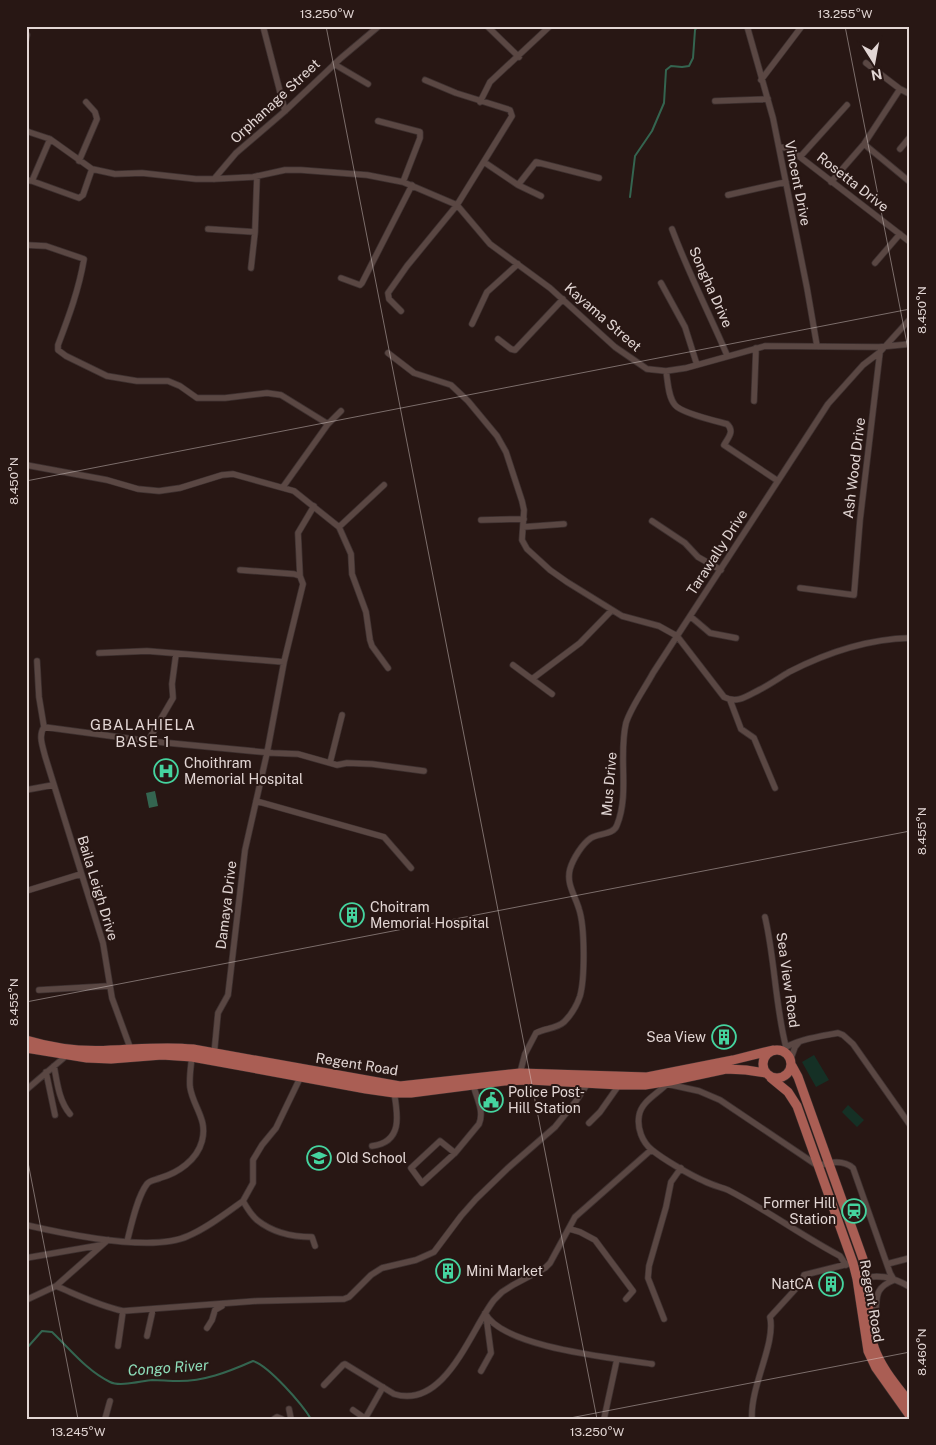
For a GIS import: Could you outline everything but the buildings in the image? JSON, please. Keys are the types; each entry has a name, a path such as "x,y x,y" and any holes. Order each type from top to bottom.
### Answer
{"main road":[{"name":"Regent Road","path":"26,1040 42,1045 88,1050 162,1055 193,1053 302,1073 366,1089 425,1092 520,1073 638,1078 780,1049"},
{"name":"Regent Road","path":"26,1048 66,1055 111,1059 132,1053"},
{"path":"780,1049 786,1053 791,1062 790,1071 781,1078 769,1076 763,1065 765,1057 780,1049"},
{"name":"Regent Road","path":"791,1062 858,1242 867,1277 870,1321 875,1349 880,1362 910,1403"},
{"name":"Regent Road","path":"472,1082 520,1080 645,1085 668,1083 726,1069 746,1070 769,1076 788,1092 793,1099 818,1166 850,1264 857,1279 868,1351 876,1368 910,1416"}],"street":[{"path":"263,26 286,111"},
{"name":"Orphanage Street","path":"214,178 236,153 286,111 334,64 379,26"},
{"path":"487,26 519,57"},
{"path":"480,102 490,82 519,57 550,26"},
{"name":"Vincent Drive","path":"747,26 754,44 761,80 768,99 779,147 817,346"},
{"path":"761,80 802,26"},
{"path":"866,63 900,89 910,94"},
{"path":"334,64 368,84"},
{"path":"401,311 389,299 388,293 412,260 457,206 508,124 512,114 510,110 480,102 425,80"},
{"path":"831,182 864,144 900,89"},
{"path":"715,101 768,99"},
{"path":"80,161 97,119 95,112 86,102"},
{"path":"800,156 847,105"},
{"path":"378,121 420,132 420,138 403,182"},
{"path":"26,131 50,139 92,169 115,174 142,173 196,179 258,176 285,170 301,170 367,175 412,185 457,206"},
{"path":"900,149 910,137"},
{"path":"50,139 29,181 79,198 83,195 92,169"},
{"path":"864,144 910,182"},
{"name":"Rosetta Drive","path":"779,147 787,148 800,156 905,238"},
{"path":"484,162 518,185 541,196"},
{"path":"518,185 536,162 599,178"},
{"path":"251,268 256,232 258,176"},
{"path":"728,195 786,182"},
{"path":"342,278 362,283 412,185"},
{"name":"Kayama Street","path":"457,206 486,240 563,299 615,347 647,369 666,371 697,365 761,346 882,349"},
{"name":"Songha Drive","path":"672,228 694,285 728,355"},
{"path":"208,230 256,232"},
{"path":"875,263 905,238 910,231"},
{"path":"26,246 46,246 84,259 73,308 58,345 58,350 66,356 114,378 137,381 168,381 180,386 197,398 225,398 267,393 281,395 328,424"},
{"path":"472,324 487,292 518,264"},
{"path":"661,282 685,328 697,365"},
{"path":"498,339 511,349 516,350 563,299"},
{"path":"882,349 910,319"},
{"path":"882,349 910,344"},
{"path":"754,401 761,346"},
{"name":"Tarawally Drive","path":"677,636 834,398 863,365 882,349"},
{"name":"Ash Wood Drive","path":"800,588 854,594 860,520 882,349"},
{"path":"388,354 414,374 451,385 468,401 497,436 506,452 519,488 524,510 522,540 524,545 550,570 622,616 660,626 677,636 719,693 730,700 741,729 754,738 775,788"},
{"path":"666,371 671,397 675,406 687,412 727,424 731,431 724,445 778,481"},
{"path":"283,487 328,424 342,411"},
{"path":"26,465 159,491 180,488 222,475 234,474 294,491 339,527 351,554 352,574 366,612 372,646 388,668"},
{"path":"339,527 384,485"},
{"name":"Damaya Drive","path":"214,1056 218,1013 228,995 243,865 284,662 303,584 300,576 298,533 314,506"},
{"path":"481,520 524,519"},
{"path":"652,521 685,543 698,557 721,570"},
{"path":"523,527 564,524"},
{"path":"240,570 300,576"},
{"path":"532,679 573,649 612,610"},
{"path":"690,616 710,633 736,638"},
{"name":"Mus Drive","path":"520,1073 525,1054 536,1033 561,1024 570,1016 579,997 584,939 583,923 570,885 568,876 570,868 589,839 610,832 617,826 622,800 626,723 653,673 677,636"},
{"path":"730,700 743,698 788,672 838,650 887,640 910,638"},
{"path":"100,653 147,651 284,662"},
{"path":"148,741 173,698 172,684 176,654"},
{"name":"Baila Leigh Drive","path":"37,661 39,697 44,727 41,737 53,785 103,943 112,998 132,1053"},
{"path":"513,665 552,694"},
{"path":"330,763 342,715"},
{"path":"44,727 148,741 267,753 298,754 337,765 347,763 372,764 424,772"},
{"path":"26,790 53,785"},
{"path":"256,801 384,837 411,868"},
{"path":"26,891 81,874"},
{"name":"Sea View Road","path":"765,917 773,952 780,1049"},
{"path":"40,990 109,986"},
{"path":"780,1049 799,1042 838,1033 848,1039 910,1125"},
{"path":"791,1062 795,1047 799,1042"},
{"path":"127,1242 139,1202 147,1184 150,1181 172,1173 188,1163 197,1154 202,1141 204,1127 190,1087 193,1053"},
{"path":"26,1090 66,1055"},
{"path":"54,1066 65,1108 70,1114"},
{"path":"46,1072 55,1115"},
{"path":"674,1072 668,1083 641,1108 638,1116 644,1142 651,1150 701,1180 729,1191 761,1209 840,1256 850,1264"},
{"path":"26,1225 77,1236 127,1242 155,1243 187,1237 243,1201 253,1183 254,1160 262,1145 276,1128 302,1073"},
{"path":"455,1153 440,1141 411,1168 422,1183 455,1153 481,1118 481,1110 472,1082"},
{"path":"56,1286 101,1306 123,1311 344,1299 349,1297 371,1275 382,1268 430,1255 434,1252 476,1199 555,1127 576,1101 588,1082"},
{"path":"668,1083 720,1100 818,1166 828,1163 844,1163 853,1168 894,1280"},
{"path":"589,1123 600,1112 619,1085"},
{"path":"372,1146 386,1142 393,1134 398,1117 394,1089"},
{"path":"324,1385 345,1364 402,1397 432,1389 450,1371 502,1292 545,1268 570,1229 574,1218 583,1208 651,1150"},
{"path":"664,1318 648,1278 649,1266 671,1182 681,1168"},
{"path":"243,1201 256,1220 274,1230 296,1236 312,1237 315,1246"},
{"path":"570,1229 595,1240 633,1291 626,1299"},
{"path":"26,1300 56,1286 108,1240"},
{"path":"26,1258 101,1245"},
{"path":"887,1264 910,1258"},
{"path":"752,1419 753,1396 769,1341 770,1316 802,1282 804,1275 850,1264"},
{"path":"857,1279 886,1276 910,1286"},
{"path":"870,1321 875,1316 877,1294 882,1287 894,1280"},
{"path":"207,1328 215,1310 227,1304"},
{"path":"147,1336 153,1309"},
{"path":"118,1346 123,1311"},
{"path":"486,1314 506,1331 544,1346 652,1364"},
{"path":"481,1371 491,1353 486,1314"},
{"path":"604,1419 617,1359"},
{"path":"353,1410 366,1417 383,1387"},
{"path":"105,1419 110,1401"},
{"path":"290,1409 291,1419"},
{"path":"274,1419 277,1417 282,1419"}],"shaded area":[{"path":"155,791 158,806 149,808 146,793"},
{"path":"814,1055 829,1080 816,1087 802,1062"},
{"path":"848,1105 864,1120 857,1127 842,1112"}],"waterway":[{"path":"630,197 635,156 652,131 664,103 666,70 671,66 689,66 693,58 695,30 698,26"},
{"name":"Congo River","path":"26,1349 42,1331 52,1332 94,1372 110,1382 119,1384 152,1380 195,1380 225,1372 253,1361 268,1370 293,1395 311,1419"}],"place":[{"name":"Choithram Memorial Hospital","path":"166,771"},
{"name":"Choitram Memorial Hospital","path":"352,915"},
{"name":"Sea View","path":"724,1037"},
{"name":"Police Post- Hill Station","path":"491,1100"},
{"name":"Old School","path":"319,1158"},
{"name":"Former Hill Station","path":"854,1211"},
{"name":"Mini Market","path":"448,1271"},
{"name":"NatCA","path":"831,1284"}],"district":[{"name":"GBALAHIELA BASE 1","path":"143,734"}]}
